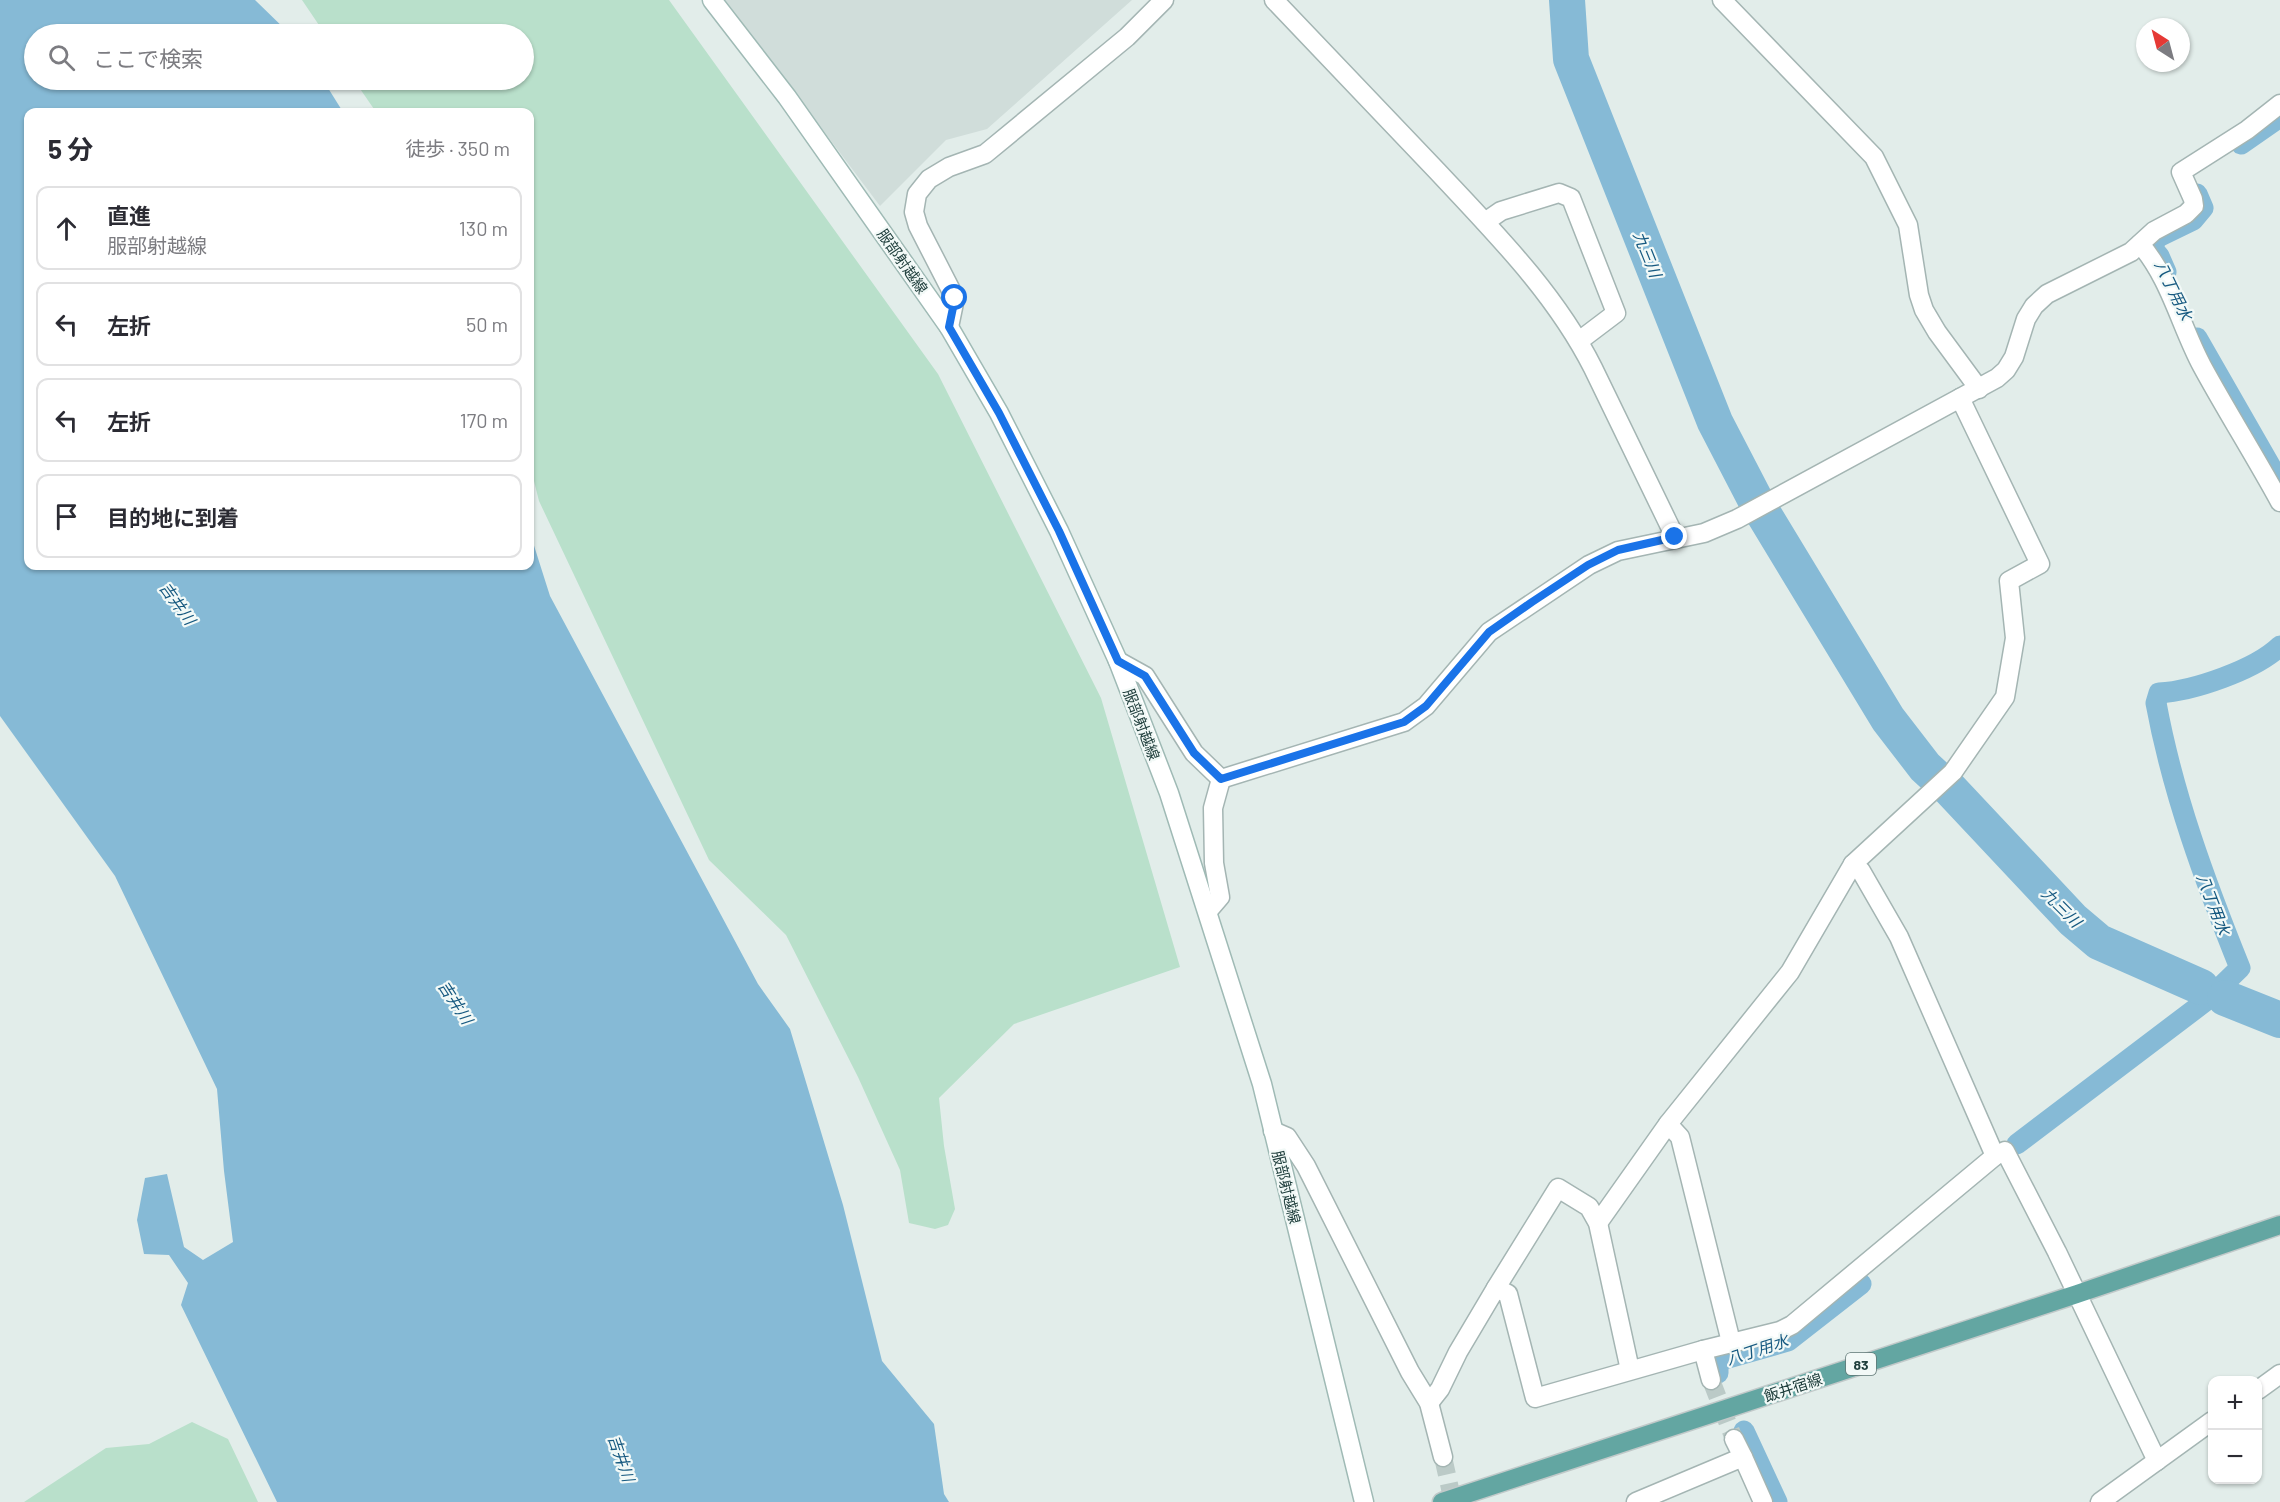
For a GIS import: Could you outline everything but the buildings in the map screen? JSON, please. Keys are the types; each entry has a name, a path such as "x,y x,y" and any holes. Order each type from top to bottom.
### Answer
{"main road":[{"name":"飯井宿線","path":"1442,1502 2077,1294 2280,1225"}],"street":[{"name":"服部射越線","path":"712,0 787,97 949,327 999,413 1054,521 1118,661 1168,793 1262,1084 1364,1502"},
{"path":"949,327 955,298 918,226 914,212 917,194 929,179 949,167 985,154 1127,37 1164,0"},
{"path":"1274,0 1513,252 1580,341 1675,537"},
{"path":"1722,0 1874,157 1908,225 1919,295 1924,309 1937,332 1979,389"},
{"path":"1221,779 1404,722 1426,706 1489,632 1588,565 1618,550 1704,533 1737,519 1979,389 2006,370 2014,357 2026,320 2034,306 2047,294 2131,252 2154,231 2186,214 2193,206 2193,199 2181,172 2247,130 2280,104"},
{"path":"1485,222 1501,211 1559,192 1571,198 1616,312 1580,341"},
{"path":"2140,244 2161,274 2202,367 2250,446 2280,502"},
{"path":"1598,1223 1668,1124 1790,972 1853,864 1953,772 2005,697 2015,638 2009,581 2040,564 1960,398"},
{"path":"1118,661 1145,676 1194,753 1221,779"},
{"path":"1208,911 1220,897 1214,863 1213,808 1221,779"},
{"path":"1853,864 1861,871 1899,937 1995,1156"},
{"path":"1668,1124 1680,1137 1731,1342"},
{"path":"1273,1131 1287,1137 1306,1166 1410,1372 1429,1403 1443,1457"},
{"path":"1496,1288 1508,1294 1535,1398 1731,1342 1780,1332 1995,1156 2005,1151 2157,1461"},
{"path":"1429,1403 1440,1389 1458,1352 1558,1188 1589,1208 1598,1223 1630,1370"},
{"path":"1703,1350 1711,1380"},
{"path":"2262,1387 2280,1374"},
{"path":"2100,1502 2208,1424"},
{"path":"1734,1439 1763,1502"},
{"path":"1636,1502 1743,1457"}],"shaded area":[{"path":"725,0 1132,0 987,129 946,140 880,206"}],"green space":[{"path":"302,0 669,0 938,374 1101,698 1180,967 1014,1024 939,1098 944,1146 955,1209 948,1225 935,1229 909,1223 900,1170 858,1077 786,935 709,860 539,501 534,481 534,108 373,108 361,90 534,90 534,24 318,24"},
{"path":"192,1422 228,1439 258,1502 24,1502 106,1448 149,1444"}],"water":[{"name":"吉井川","path":"0,0 255,0 280,24 24,24 24,90 329,90 340,108 24,108 24,570 534,570 534,546 550,596 758,984 790,1029 843,1205 882,1361 934,1424 944,1494 949,1502 277,1502 181,1305 188,1283 169,1255 144,1254 137,1220 145,1178 167,1174 184,1247 203,1260 233,1242 217,1089 115,876 0,716"}],"waterway":[{"name":"九三川","path":"1567,0 1571,59 1715,422 1756,501"},
{"name":"八丁用水","path":"2241,144 2280,117"},
{"name":"八丁用水","path":"2166,272 2153,249 2156,238 2193,220 2203,208 2197,194"},
{"name":"八丁用水","path":"2197,338 2280,483"},
{"name":"九三川","path":"1763,513 1888,719 1925,767 1938,779"},
{"name":"八丁用水","path":"2017,1144 2207,1000 2240,968 2191,837 2171,771 2156,703 2159,693 2189,688 2223,678 2255,663 2280,646"},
{"name":"九三川","path":"1949,788 2073,920 2099,942 2201,987"},
{"name":"九三川","path":"2225,998 2280,1020"},
{"name":"八丁用水","path":"1718,1373 1718,1361 1788,1341 1861,1284"},
{"name":"八丁用水","path":"1744,1431 1777,1502"}],"tunnel":[{"path":"1711,1380 1734,1439"},
{"path":"1443,1457 1453,1502"}],"route":[{"path":"955,298 949,327 999,413 1059,531 1118,661 1145,676 1194,753 1221,779 1404,722 1426,706 1489,632 1532,602 1588,565 1618,550 1675,537"}]}
